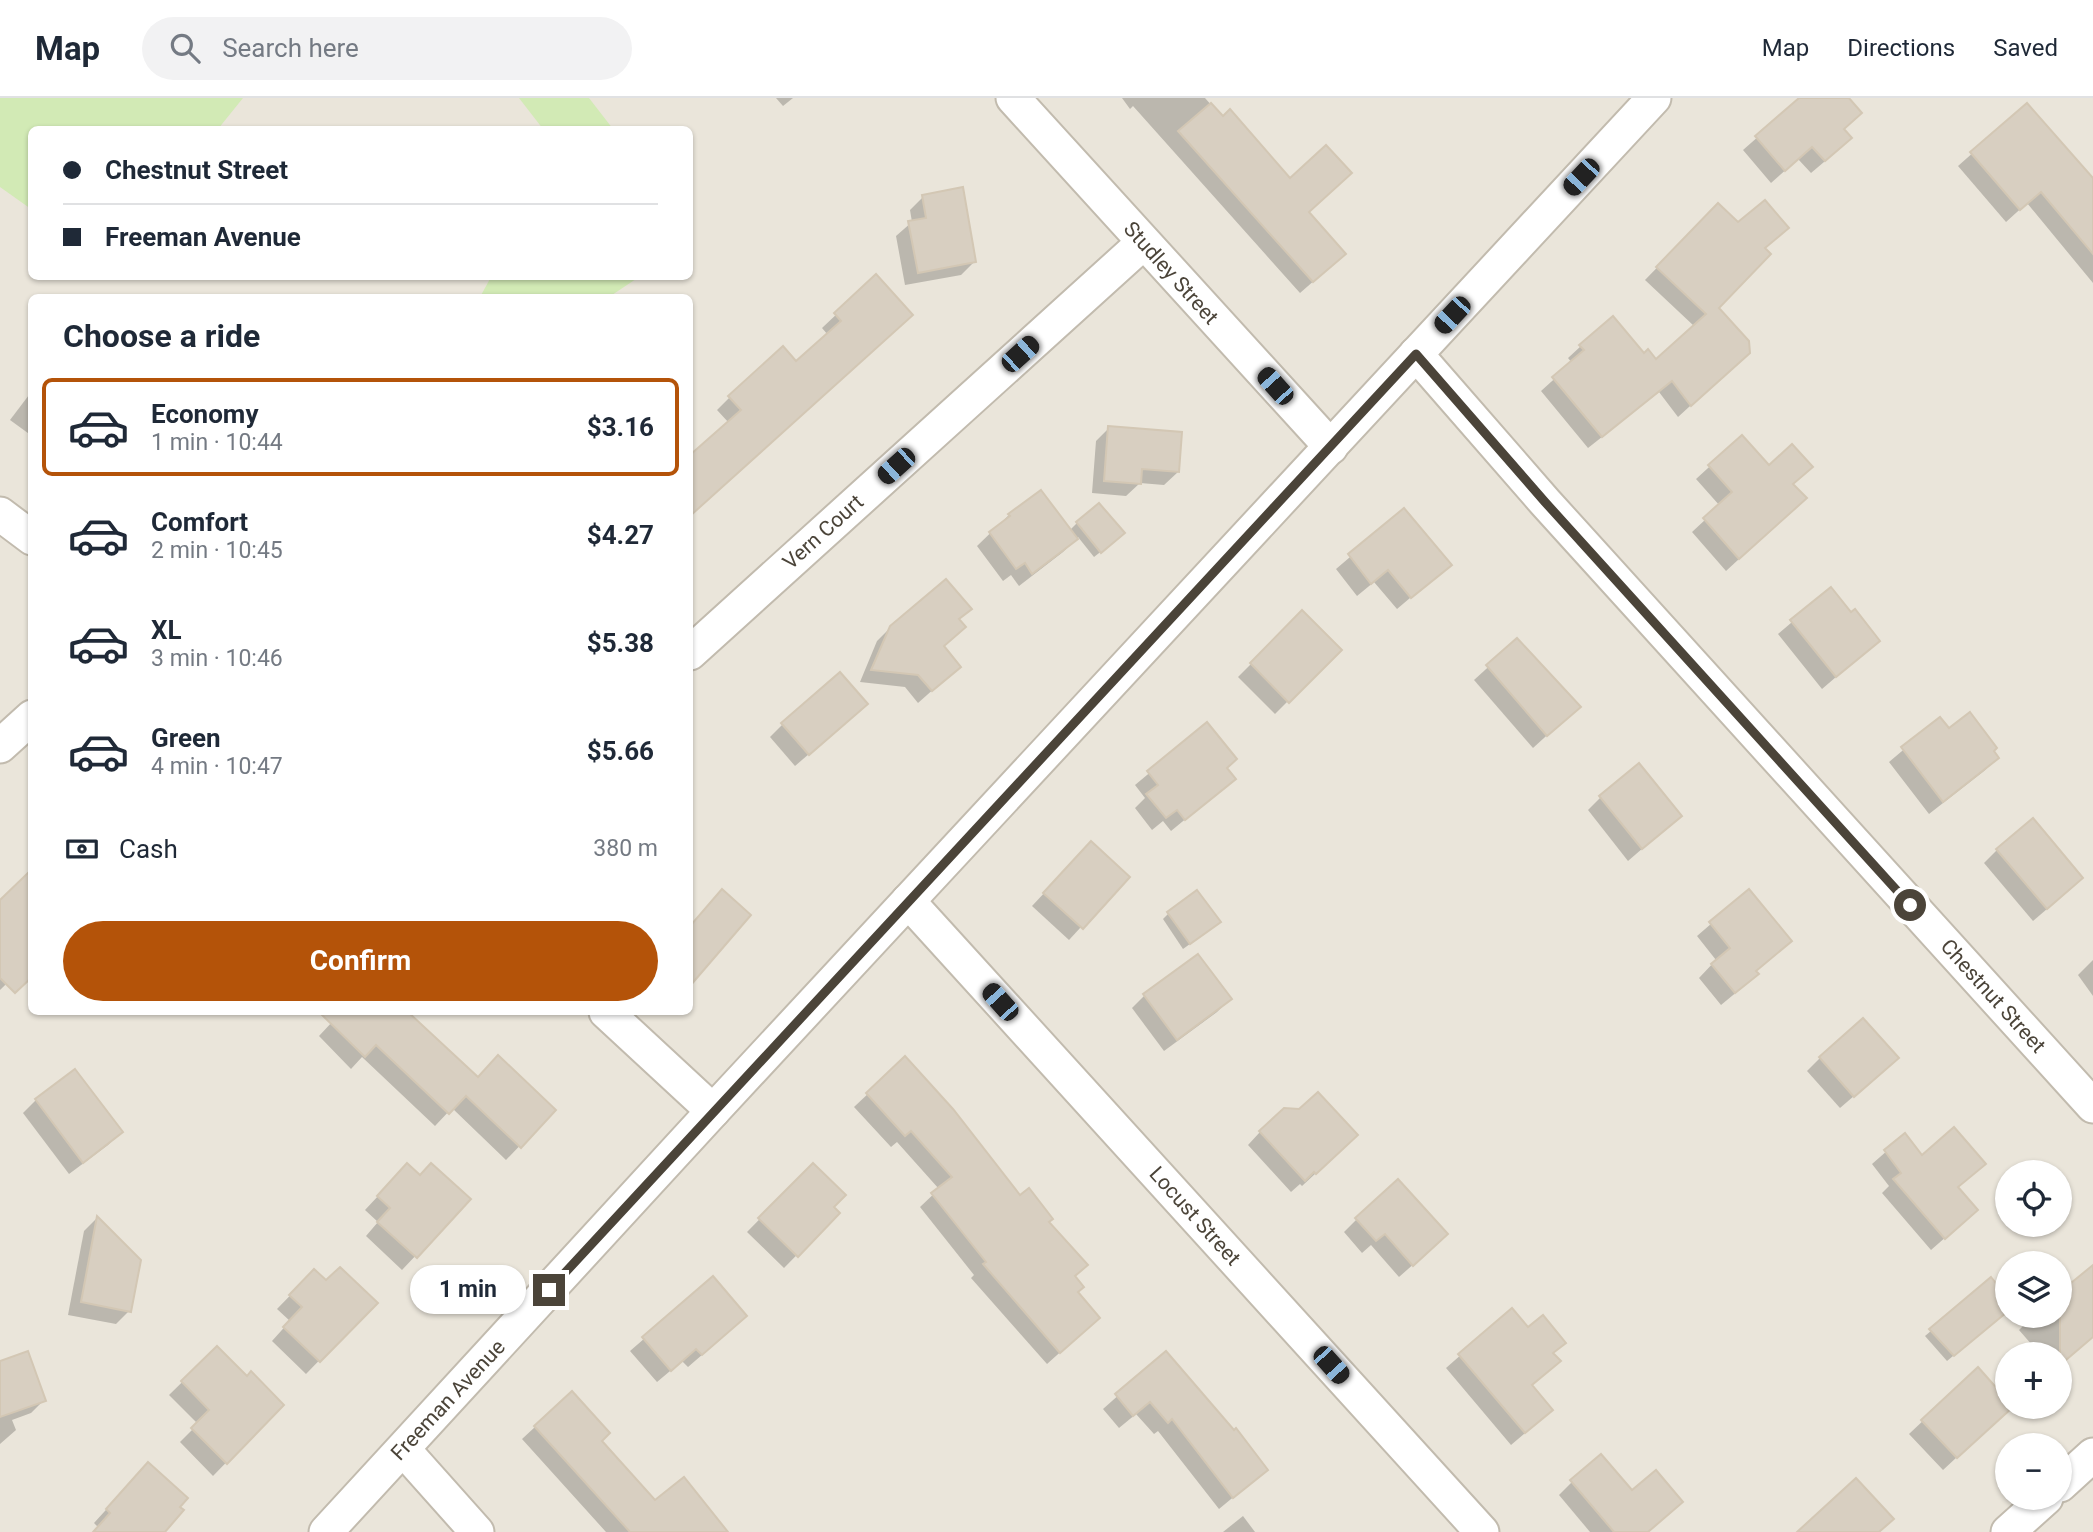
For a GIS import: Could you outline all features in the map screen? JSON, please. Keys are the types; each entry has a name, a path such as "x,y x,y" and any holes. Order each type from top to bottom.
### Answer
{"street":[{"name":"Studley Street","path":"1013,98 1331,447"},
{"name":"Freeman Avenue","path":"326,1532 713,1111 1654,98"},
{"name":"Vern Court","path":"693,650 1143,243"},
{"name":"Chestnut Street","path":"1416,354 1554,512 2093,1106"},
{"path":"0,514 28,535"},
{"path":"0,746 28,721"},
{"name":"Locust Street","path":"908,901 1482,1532"},
{"path":"609,1015 713,1111"},
{"path":"403,1449 477,1532"},
{"path":"2072,1475 2093,1455"},
{"path":"2008,1532 2033,1510"}],"shaded area":[{"path":"0,98 2093,98 2093,1532 0,1532"}],"green space":[{"path":"0,98 243,98 220,126 28,126 28,207 0,187"},
{"path":"519,98 589,98 611,126 541,126"},
{"path":"489,280 634,280 614,294 482,294"}],"building":[{"path":"1799,98 1849,98 1862,113 1844,129 1852,138 1825,161 1812,147 1785,171 1755,136"},
{"path":"1211,103 1223,116 1230,109 1290,178 1326,145 1352,173 1309,212 1346,254 1313,282 1178,131"},
{"path":"2027,103 2093,178 2093,254 2041,192 2020,210 1970,152"},
{"path":"963,187 976,262 918,273 908,221 926,218 922,195"},
{"path":"1765,200 1789,228 1765,248 1771,254 1719,308 1749,341 1750,353 1691,406 1672,381 1602,437 1552,377 1584,350 1579,345 1613,316 1644,353 1648,349 1656,359 1706,314 1656,267 1718,203 1738,222"},
{"path":"876,274 913,315 693,513 693,452 741,410 728,396 783,346 796,361 841,321 834,313"},
{"path":"1108,426 1182,432 1179,472 1142,469 1141,484 1104,481"},
{"path":"1742,435 1769,465 1792,444 1813,467 1793,484 1807,498 1739,559 1703,518 1732,492 1708,465"},
{"path":"1041,490 1078,539 1032,574 1025,563 1016,569 989,532"},
{"path":"1099,503 1125,533 1101,553 1076,522"},
{"path":"1404,508 1452,565 1411,598 1388,570 1371,584 1348,554"},
{"path":"946,579 972,609 959,619 966,627 944,646 961,667 932,691 918,675 871,670 890,626"},
{"path":"1831,587 1851,612 1855,609 1880,641 1836,677 1790,620"},
{"path":"1302,610 1342,650 1289,703 1250,663"},
{"path":"1517,638 1581,707 1547,736 1486,665"},
{"path":"840,672 868,704 809,755 781,723"},
{"path":"1970,712 1997,748 1994,751 1999,758 1943,802 1901,747 1940,717 1949,728"},
{"path":"1207,722 1237,759 1227,768 1236,779 1185,820 1177,810 1166,818 1146,794 1158,785 1147,771"},
{"path":"1639,763 1682,816 1642,849 1599,796"},
{"path":"2033,818 2083,878 2047,909 1996,849"},
{"path":"1091,841 1130,877 1083,929 1043,893"},
{"path":"28,873 28,981 15,993 0,978 0,900"},
{"path":"722,889 751,915 693,983 693,923"},
{"path":"1749,889 1792,941 1756,971 1759,974 1735,993 1711,964 1730,948 1709,922"},
{"path":"1197,890 1221,922 1190,944 1167,912"},
{"path":"1198,954 1232,999 1177,1040 1143,994"},
{"path":"322,1015 411,1015 478,1077 498,1055 556,1110 521,1148 466,1096 449,1114 376,1045 365,1057"},
{"path":"1863,1018 1899,1058 1854,1097 1819,1057"},
{"path":"905,1056 953,1109 1020,1195 1029,1188 1053,1219 1049,1222 1088,1265 1075,1276 1084,1287 1078,1292 1100,1318 1060,1353 983,1264 986,1262 931,1193 952,1177 911,1131 905,1136 866,1093"},
{"path":"75,1069 123,1132 83,1163 35,1099"},
{"path":"1318,1092 1358,1135 1305,1181 1259,1131 1284,1108 1299,1109"},
{"path":"1954,1127 1986,1164 1958,1187 1978,1210 1945,1239 1893,1179 1901,1173 1884,1150 1905,1133 1922,1155"},
{"path":"407,1163 420,1175 431,1163 471,1199 417,1258 377,1222 390,1208 377,1196"},
{"path":"813,1163 846,1195 834,1207 840,1213 798,1257 758,1218"},
{"path":"1398,1179 1448,1234 1413,1266 1385,1234 1376,1241 1355,1218"},
{"path":"97,1216 141,1260 131,1312 81,1302"},
{"path":"2093,1265 2093,1337 2072,1355 2072,1342 2060,1342 2060,1328 2072,1328 2072,1282"},
{"path":"340,1267 378,1303 320,1362 283,1327 302,1307 289,1295 314,1269 326,1280"},
{"path":"713,1276 747,1316 702,1355 696,1349 671,1371 642,1337"},
{"path":"1991,1277 1995,1282 1995,1322 1954,1356 1929,1329"},
{"path":"1512,1308 1528,1327 1543,1315 1566,1343 1553,1353 1561,1361 1532,1385 1553,1410 1525,1433 1458,1354"},
{"path":"217,1346 247,1376 251,1371 284,1405 227,1464 191,1428 209,1410 181,1381"},
{"path":"28,1351 46,1401 0,1417 0,1361"},
{"path":"1166,1351 1234,1430 1236,1428 1268,1470 1233,1498 1172,1419 1168,1423 1150,1402 1133,1416 1115,1394"},
{"path":"1978,1367 1995,1386 1995,1419 2000,1419 1957,1458 1921,1420"},
{"path":"572,1391 610,1433 602,1441 655,1500 684,1477 728,1532 630,1532 534,1426"},
{"path":"1601,1454 1632,1490 1656,1470 1683,1502 1648,1532 1614,1532 1570,1480"},
{"path":"148,1462 188,1498 180,1507 184,1510 165,1532 93,1532 110,1513 106,1509"},
{"path":"1856,1478 1894,1519 1879,1532 1797,1532"}],"route":[{"path":"549,1290 1416,354 1545,502 1910,905"}]}
